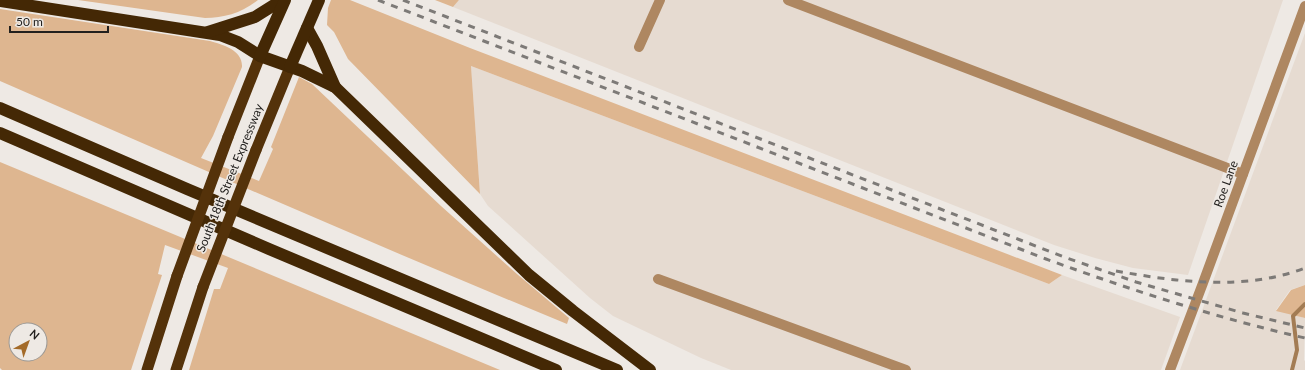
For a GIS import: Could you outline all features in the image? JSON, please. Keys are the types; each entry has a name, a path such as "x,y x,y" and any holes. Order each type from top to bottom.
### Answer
{"highway":[{"path":"207,33 254,17 282,0"},
{"name":"South 18th Street Expressway","path":"147,370 177,276 228,137 260,56 286,0"},
{"path":"0,1 207,33 228,38 238,42 260,56 335,86 528,276 650,370"},
{"name":"South 18th Street Expressway","path":"176,370 203,287 256,150 317,3"},
{"path":"307,28 335,86"},
{"path":"0,108 617,370"},
{"path":"0,133 269,249 556,370"}],"street":[{"path":"639,47 660,0"},
{"path":"788,0 1243,174"},
{"name":"Roe Lane","path":"1170,370 1305,6"},
{"path":"658,278 906,370"}],"shaded area":[{"path":"78,0 258,0 252,5 233,14 205,18"},
{"path":"331,0 350,0 470,48 1062,275 1049,284 471,66 480,194 348,59 334,32 327,25 328,8"},
{"path":"435,0 459,0 453,7"},
{"path":"459,0 1283,0 1188,275 1133,268 1054,245 453,7"},
{"path":"0,9 210,41 221,44 236,52 241,61 242,67 213,136 201,158 259,181 273,149 271,147 299,77 312,84 441,206 569,318 567,324 496,295 0,81"},
{"path":"1305,33 1305,285 1290,290 1276,310 1305,318 1305,370 1180,370"},
{"path":"471,66 1049,284 1062,275 1180,317 1161,370 731,370 701,358 613,316 590,298 488,206 480,194"},
{"path":"0,162 500,370 189,370 214,289 220,289 228,268 165,245 158,274 162,275 131,370 2,370 0,368"},
{"path":"1305,285 1305,318 1276,311 1291,290"}],"waterway":[{"path":"1292,370 1297,350 1293,316 1305,304"}],"railway":[{"path":"378,0 1046,259 1174,303 1239,322 1305,338"},
{"path":"403,0 1064,257 1136,282 1243,313 1305,328"},
{"path":"1116,271 1187,281 1235,282 1259,280 1305,268"}]}
